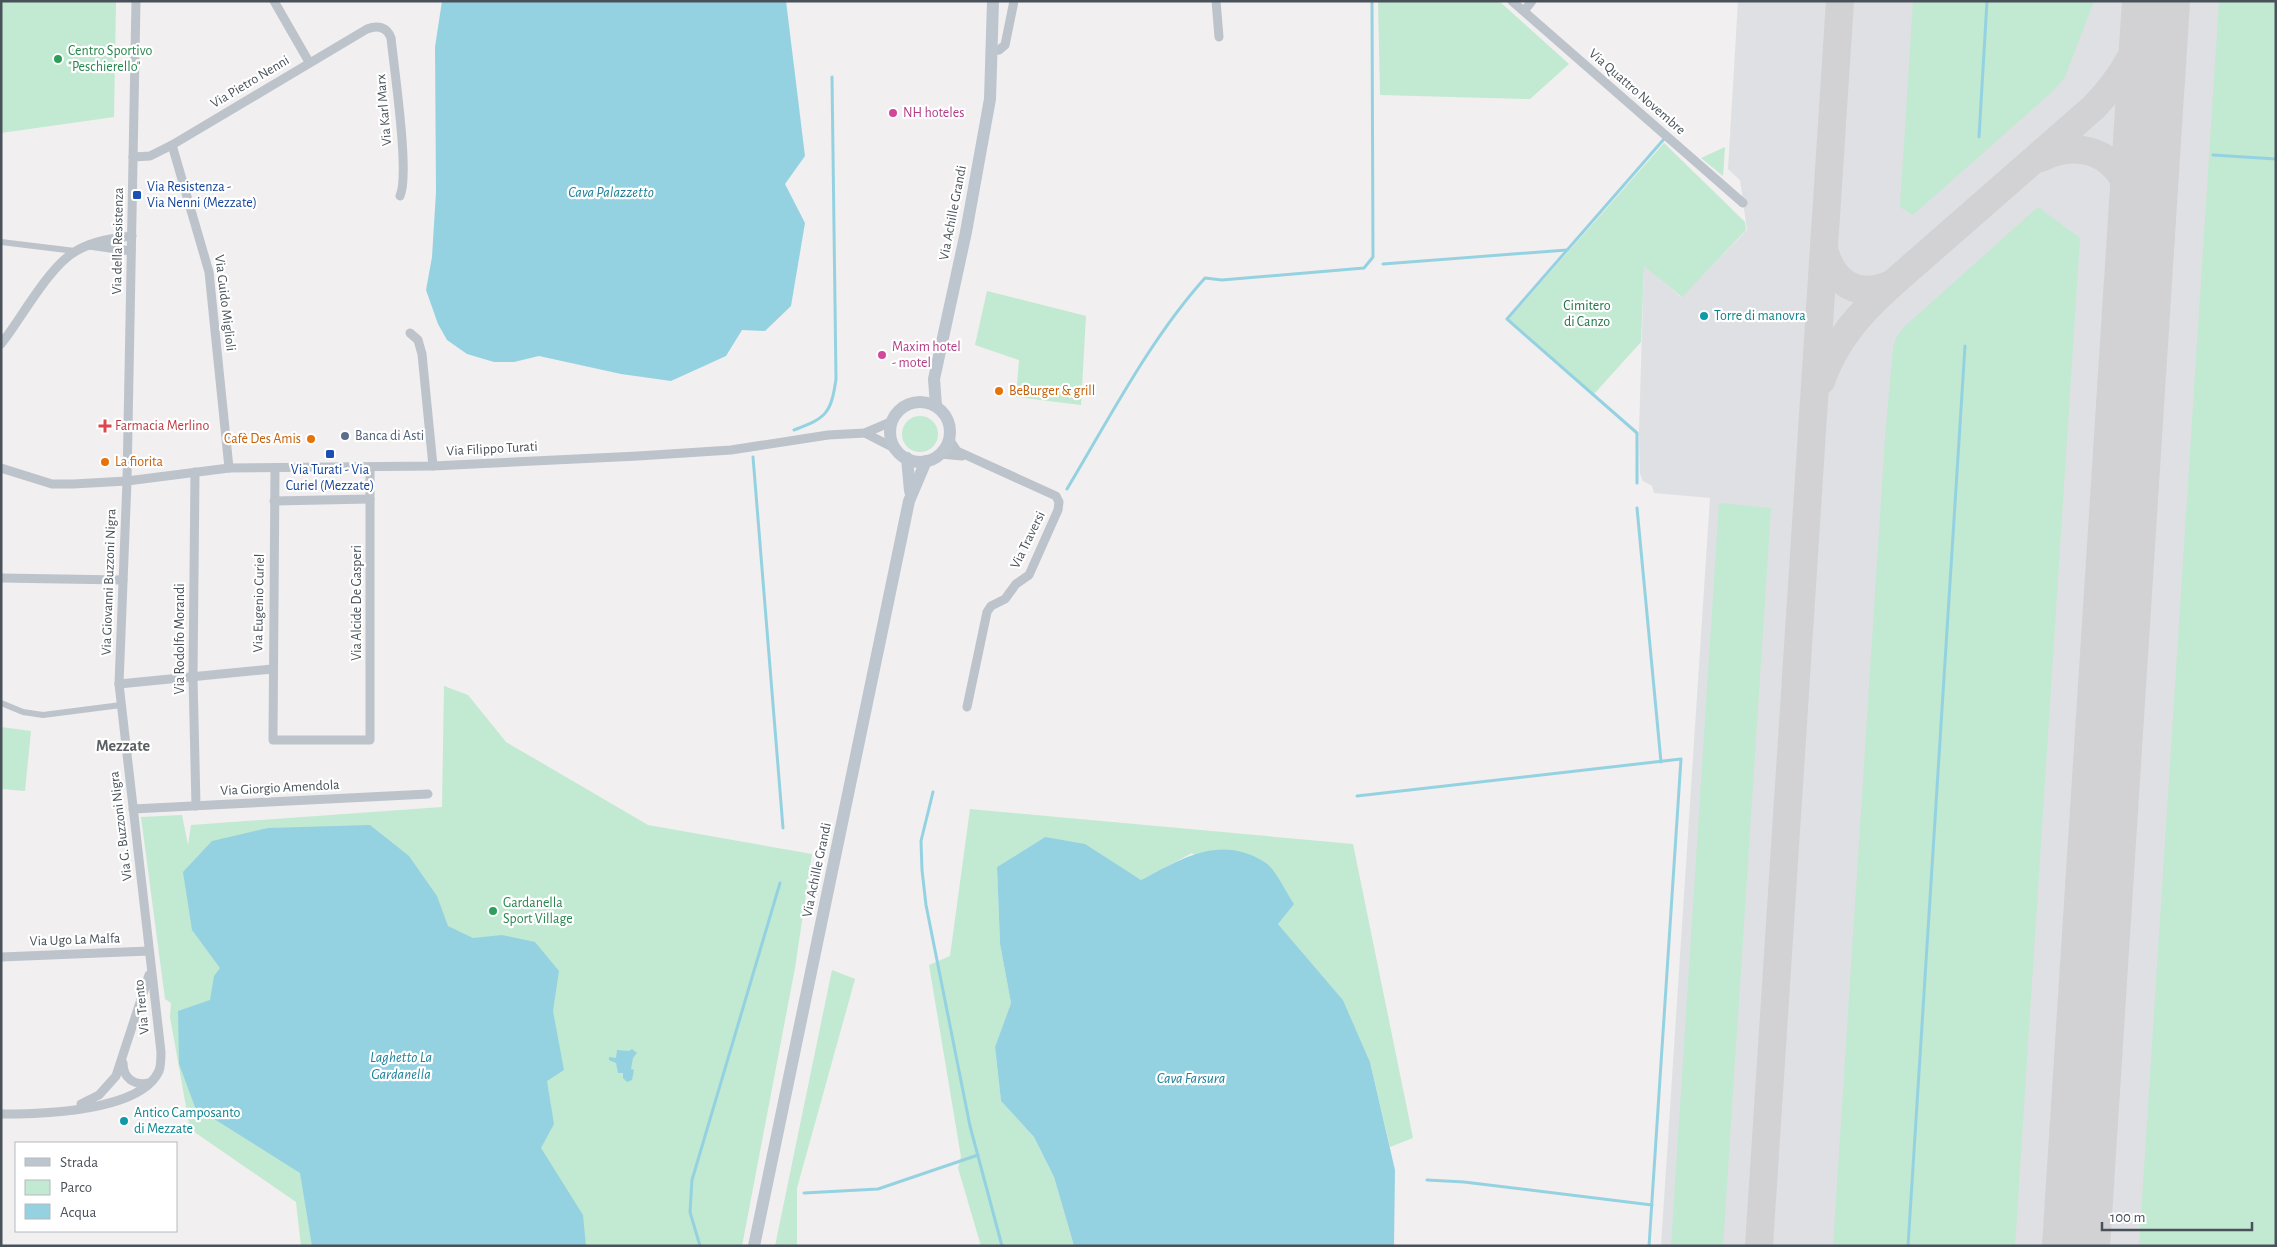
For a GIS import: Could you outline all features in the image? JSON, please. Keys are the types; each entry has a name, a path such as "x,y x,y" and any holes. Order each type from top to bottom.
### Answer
{"main road":[{"name":"Via Achille Grandi","path":"950,439 948,420 936,406 934,379 966,232 986,120 992,50 993,1"},
{"name":"Via Achille Grandi","path":"893,421 904,408 919,402 934,379"},
{"path":"919,402 936,406"},
{"path":"893,421 891,438 896,449 907,458 916,461 926,461 940,454 950,439"},
{"name":"Via Achille Grandi","path":"754,1246 909,501 910,474 907,458"},
{"name":"Via Achille Grandi","path":"909,501 926,461"}],"street":[{"name":"Via della Resistenza","path":"127,481 136,1"},
{"path":"274,1 309,62"},
{"path":"992,50 999,50 1005,45 1014,1"},
{"path":"1216,1 1220,37"},
{"name":"Via Quattro Novembre","path":"1512,1 1743,203"},
{"path":"1524,11 1532,1"},
{"name":"Via Pietro Nenni","path":"133,157 150,156 172,145 367,29 380,27"},
{"name":"Via Karl Marx","path":"380,27 386,30 391,38 402,145 403,185 400,196"},
{"name":"Via Guido Miglioli","path":"172,145 210,272 229,468"},
{"path":"1,344 51,274 75,251 110,238 132,236"},
{"path":"1,242 75,251"},
{"path":"88,245 132,251"},
{"path":"410,333 418,340 422,354 433,466"},
{"name":"Via Filippo Turati","path":"1,468 52,484 127,481 229,468 433,466 712,452 828,435 866,433 893,421"},
{"path":"866,433 896,449"},
{"path":"950,439 957,451 966,456"},
{"path":"940,454 966,456"},
{"name":"Via Traversi","path":"966,456 1056,496 1060,504 1029,575 1016,584 1005,599 989,609 967,708"},
{"name":"Via Alcide De Gasperi","path":"273,740 370,740 370,467"},
{"name":"Via Eugenio Curiel","path":"273,740 272,669 275,468"},
{"name":"Via Rodolfo Morandi","path":"195,472 194,677 196,806"},
{"name":"Via Giovanni Buzzoni Nigra","path":"119,684 127,481"},
{"path":"274,501 370,499"},
{"path":"1,578 123,580"},
{"path":"119,684 272,669"},
{"name":"Via G. Buzzoni Nigra","path":"119,684 151,965"},
{"path":"1,703 24,712 43,715 121,705"},
{"name":"Via Giorgio Amendola","path":"133,810 428,794"},
{"name":"Via Ugo La Malfa","path":"1,957 149,951"},
{"name":"Via Trento","path":"64,1110 92,1099 106,1089 116,1076 146,990 151,965"},
{"name":"Via Trento","path":"1,1114 40,1114 114,1102 132,1095 151,1082 158,1073 161,1060 151,965"},
{"path":"122,1060 128,1079 140,1084 151,1082"}],"shaded area":[{"path":"1738,1 2276,1 2276,1246 1661,1246 1710,498 1654,493 1652,486 1643,481 1640,474 1639,432 1644,265 1681,297 1747,230 1740,180 1728,169"}],"green space":[{"name":"Centro Sportivo \"Peschierello\"","path":"1,1 116,1 114,117 1,133"},
{"path":"1378,1 1499,1 1569,64 1530,99 1380,95"},
{"path":"1913,1 2094,1 2065,77 2055,89 1913,215 1900,207"},
{"path":"2219,1 2276,1 2276,1246 2139,1246"},
{"name":"Cimitero di Canzo","path":"1664,143 1745,222 1746,230 1682,297 1644,266 1641,342 1594,394 1509,319"},
{"path":"1725,147 1723,176 1701,158"},
{"path":"2038,207 2080,238 2015,1246 1833,1246 1885,438 1893,347 1897,336 1904,327"},
{"path":"987,291 1086,316 1081,405 1016,397 1019,360 975,345"},
{"path":"920,416 927,417 933,421 937,427 937,441 933,447 927,451 920,452 913,451 907,447 903,441 902,434 903,427 907,421 913,417"},
{"path":"1719,503 1771,508 1723,1246 1671,1246"},
{"name":"Gardanella Sport Village","path":"444,686 468,695 506,742 648,825 812,854 795,968 742,1246 301,1246 296,1202 190,1129 170,1017 171,1003 165,999 141,817 182,815 188,845 191,825 442,807"},
{"path":"1,727 31,731 25,791 1,789"},
{"path":"970,809 1353,844 1413,1138 1390,1147 1370,1062 1343,1000 1278,924 1192,853 1141,880 1113,863 1045,837 997,867 1000,944 1011,1003 995,1047 1001,1101 1034,1137 1054,1177 1074,1246 981,1246 958,1168 961,1157 929,965 950,956"},
{"path":"832,970 855,979 797,1188 797,1246 775,1246"}],"water":[{"name":"Cava Palazzetto","path":"442,1 786,1 805,156 785,184 805,223 791,306 765,331 742,330 726,356 671,381 621,374 539,356 514,362 494,362 467,354 447,340 438,324 426,290 432,257 436,192 435,47"},
{"name":"Laghetto La Gardanella","path":"370,825 409,856 437,896 448,926 473,938 502,935 535,942 559,971 553,1011 564,1070 547,1081 554,1124 541,1148 583,1215 586,1246 312,1246 300,1173 195,1107 179,1064 178,1011 210,1000 214,976 220,968 192,930 183,872 212,841 268,828"},
{"name":"Cava Farsura","path":"1045,837 1085,844 1141,880 1186,857 1217,850 1233,850 1249,854 1270,866 1294,904 1278,924 1343,1000 1370,1062 1395,1170 1394,1246 1074,1246 1054,1177 1034,1137 1001,1101 995,1047 1011,1003 1000,944 997,867"},
{"path":"632,1049 637,1053 633,1058 631,1069 634,1070 632,1080 627,1082 623,1078 623,1073 618,1073 616,1063 609,1060 609,1057 616,1058 617,1050 629,1051"}],"waterway":[{"path":"1067,489 1148,353 1205,278 1222,280 1364,268 1373,257 1372,1"},
{"path":"1979,137 1987,1"},
{"path":"794,430 813,422 825,413 832,400 836,379 832,77"},
{"path":"1637,483 1637,433 1507,319 1664,139"},
{"path":"2213,155 2276,159"},
{"path":"1383,264 1567,250"},
{"path":"1908,1246 1965,346"},
{"path":"753,457 783,828"},
{"path":"1637,508 1661,762"},
{"path":"1357,796 1681,759 1649,1246"},
{"path":"933,792 921,841 926,905 970,1126 1002,1246"},
{"path":"700,1246 690,1212 692,1180 780,883"},
{"path":"804,1193 878,1189 978,1155"},
{"path":"1427,1180 1464,1182 1652,1205"}],"taxiway":[{"path":"1759,1246 1840,1"},
{"path":"1824,249 1834,271 1849,286 1869,290 1893,283 2094,107 2123,71 2137,45 2154,1"},
{"path":"2041,158 2061,151 2076,149 2097,154 2108,161 2118,170 2131,194 2141,236"},
{"path":"1821,381 1834,352 1850,328 1859,316 1892,284"},
{"path":"2077,1229 2078,1246"}],"runway":[{"path":"2076,1246 2156,1"}],"place":[{"name":"Centro Sportivo \"Peschierello\"","path":"58,59"},
{"name":"NH hoteles","path":"893,113"},
{"name":"Via Resistenza - Via Nenni (Mezzate)","path":"137,195"},
{"name":"Torre di manovra","path":"1704,316"},
{"name":"Maxim hotel - motel","path":"882,355"},
{"name":"BeBurger & grill","path":"999,391"},
{"name":"Farmacia Merlino","path":"105,426"},
{"name":"Banca di Asti","path":"345,436"},
{"name":"Cafè Des Amis","path":"311,439"},
{"name":"Via Turati - Via Curiel (Mezzate)","path":"330,454"},
{"name":"La fiorita","path":"105,462"},
{"name":"Gardanella Sport Village","path":"493,911"},
{"name":"Antico Camposanto di Mezzate","path":"124,1121"}],"district":[{"name":"Mezzate","path":"123,746"}]}
